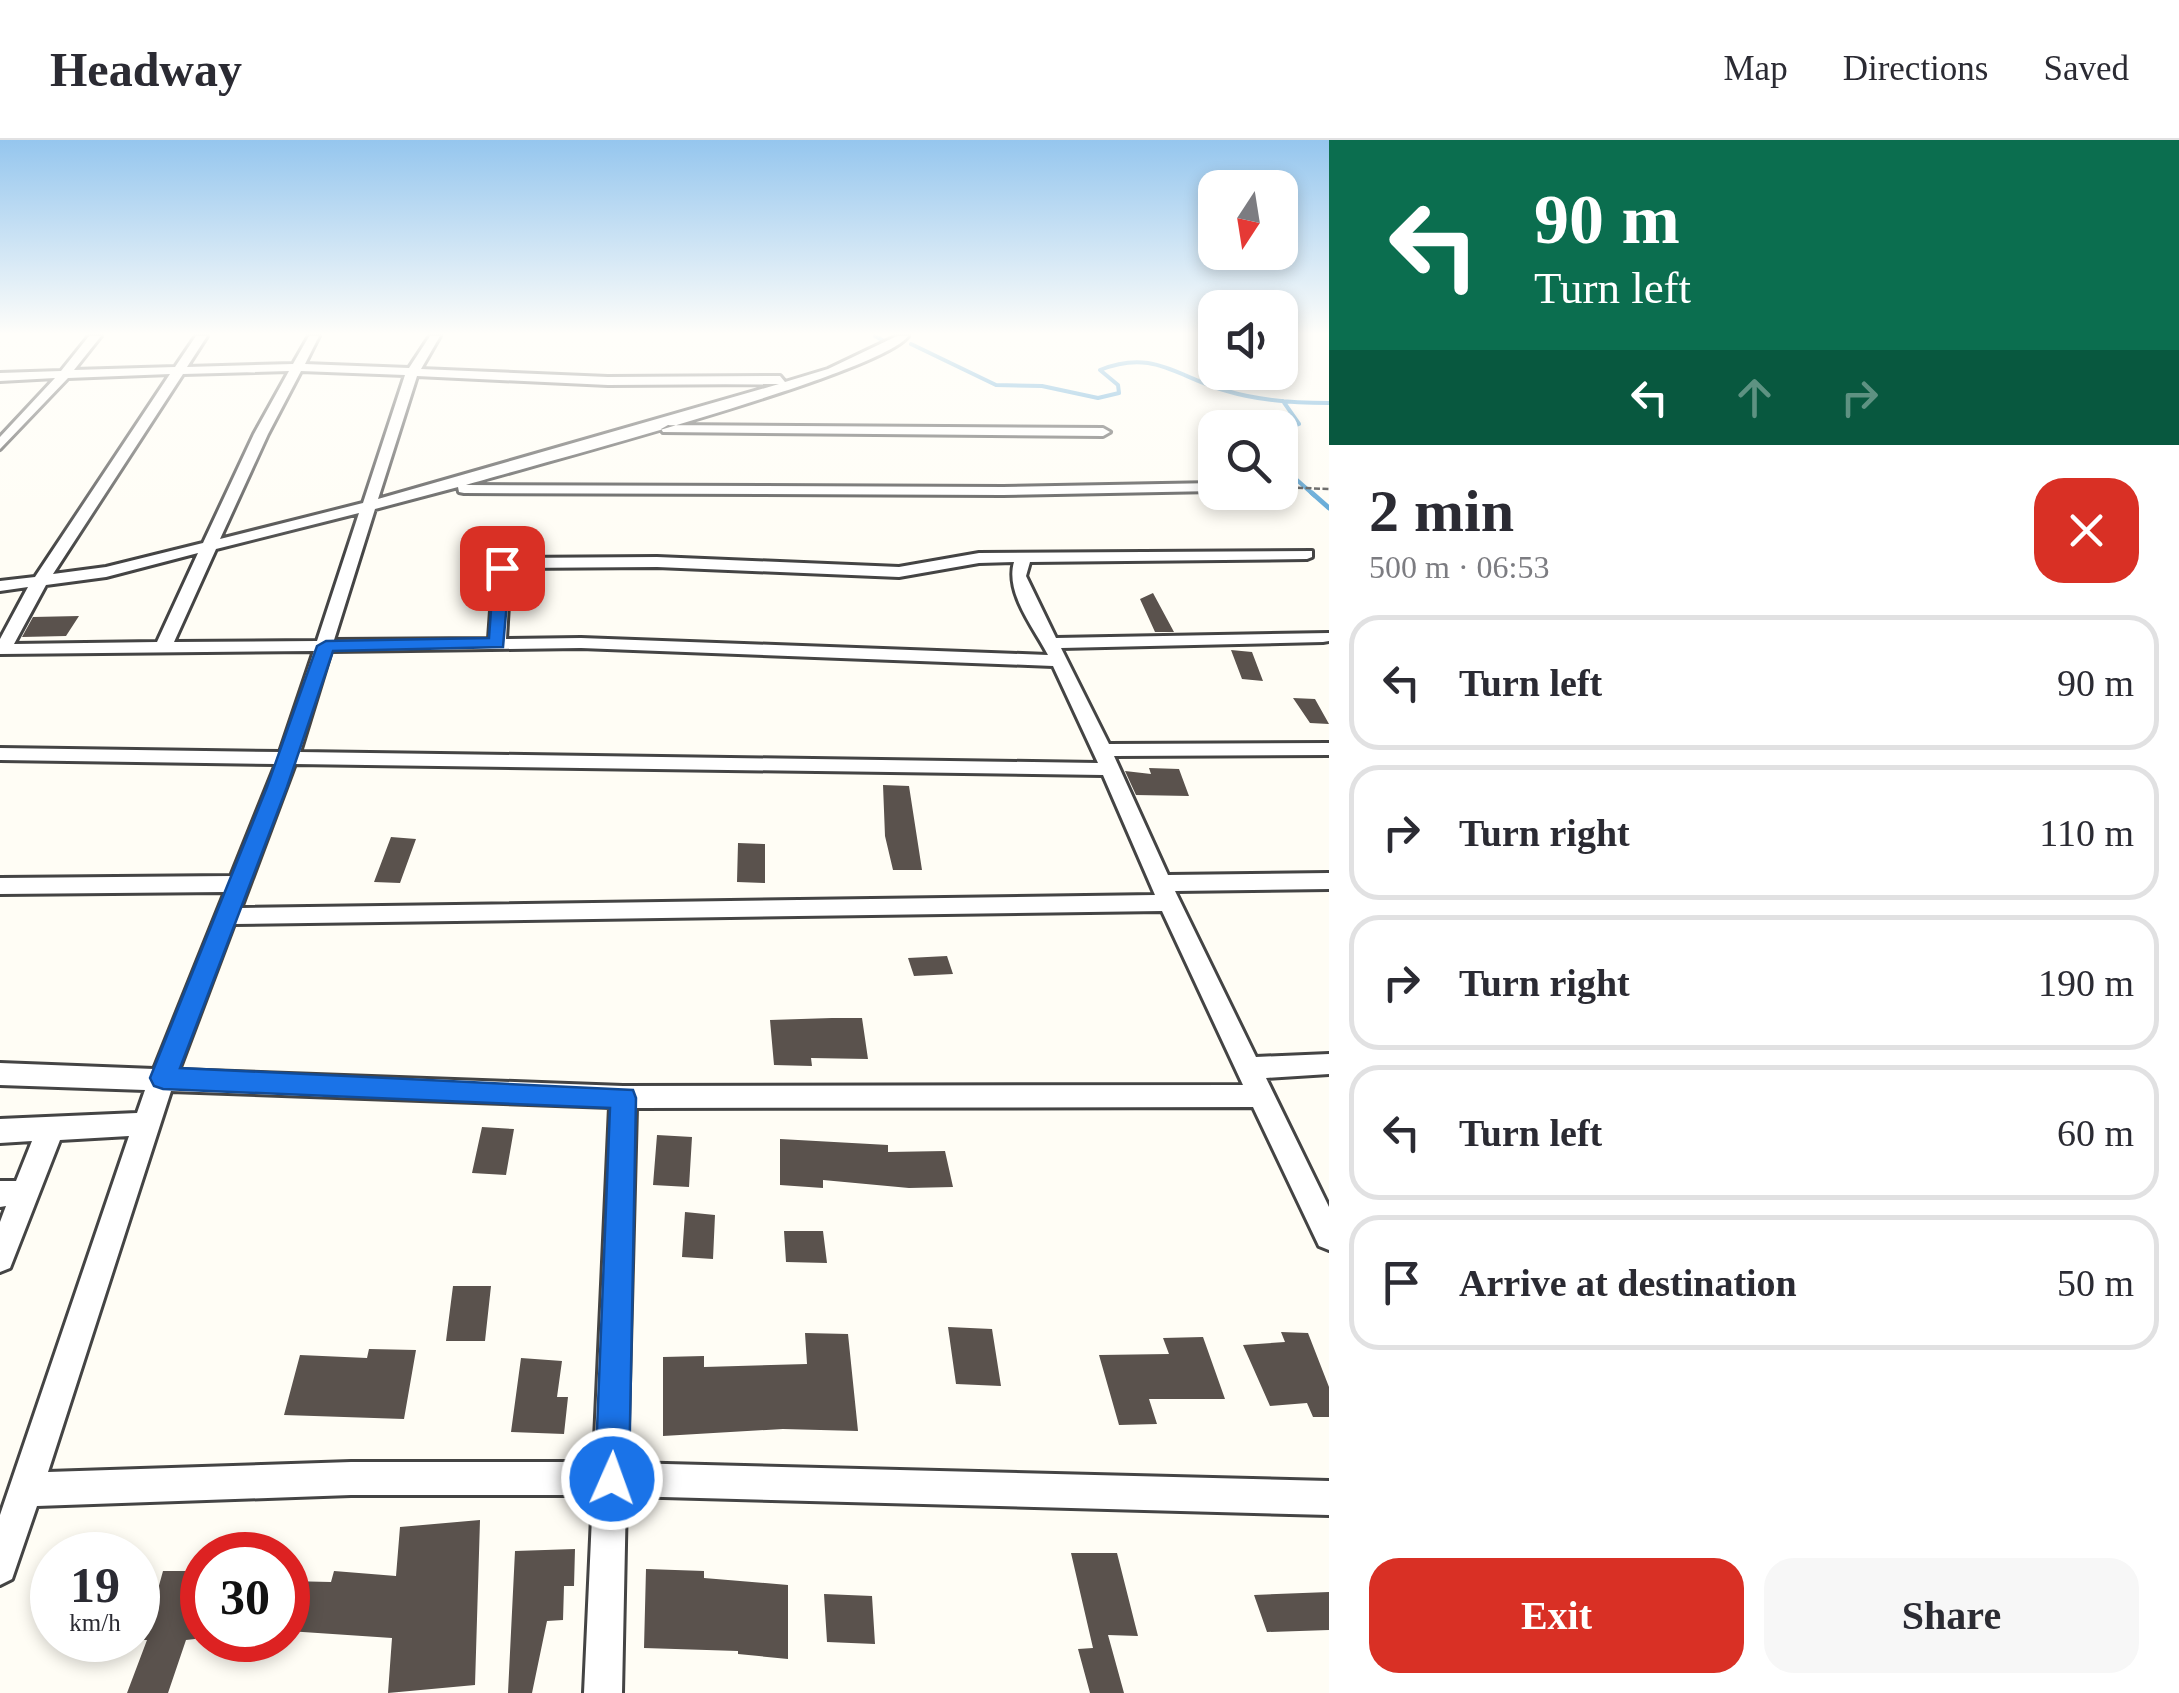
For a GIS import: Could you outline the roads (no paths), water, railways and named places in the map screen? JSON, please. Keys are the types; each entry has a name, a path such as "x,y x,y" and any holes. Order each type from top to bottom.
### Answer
{"street":[{"path":"0,445 33,408"},
{"path":"152,408 90,510 38,584 2,649 582,643 1056,652 1323,637"},
{"path":"163,647 275,408"},
{"path":"0,1567 146,1124 288,758 401,408"},
{"path":"0,586 38,584 138,566 436,489 708,408"},
{"path":"639,429 1102,432"},
{"path":"436,489 1003,491 1198,487"},
{"path":"497,643 502,568 510,562 658,562 899,572 962,559 1307,554"},
{"path":"1023,559 1020,584 1108,760 1165,893 1329,1238"},
{"path":"0,754 1108,760 1329,749"},
{"path":"227,916 1165,893 1329,881"},
{"path":"0,886 239,884"},
{"path":"1247,1068 1329,1064"},
{"path":"0,1074 623,1098 1260,1096"},
{"path":"603,1693 623,1098"},
{"path":"0,1131 146,1124"},
{"path":"0,1258 13,1193 50,1130"},
{"path":"25,1490 290,1478 612,1479 1329,1498"}],"waterway":[{"path":"1298,481 1315,496"},
{"path":"1312,493 1329,508"}]}
